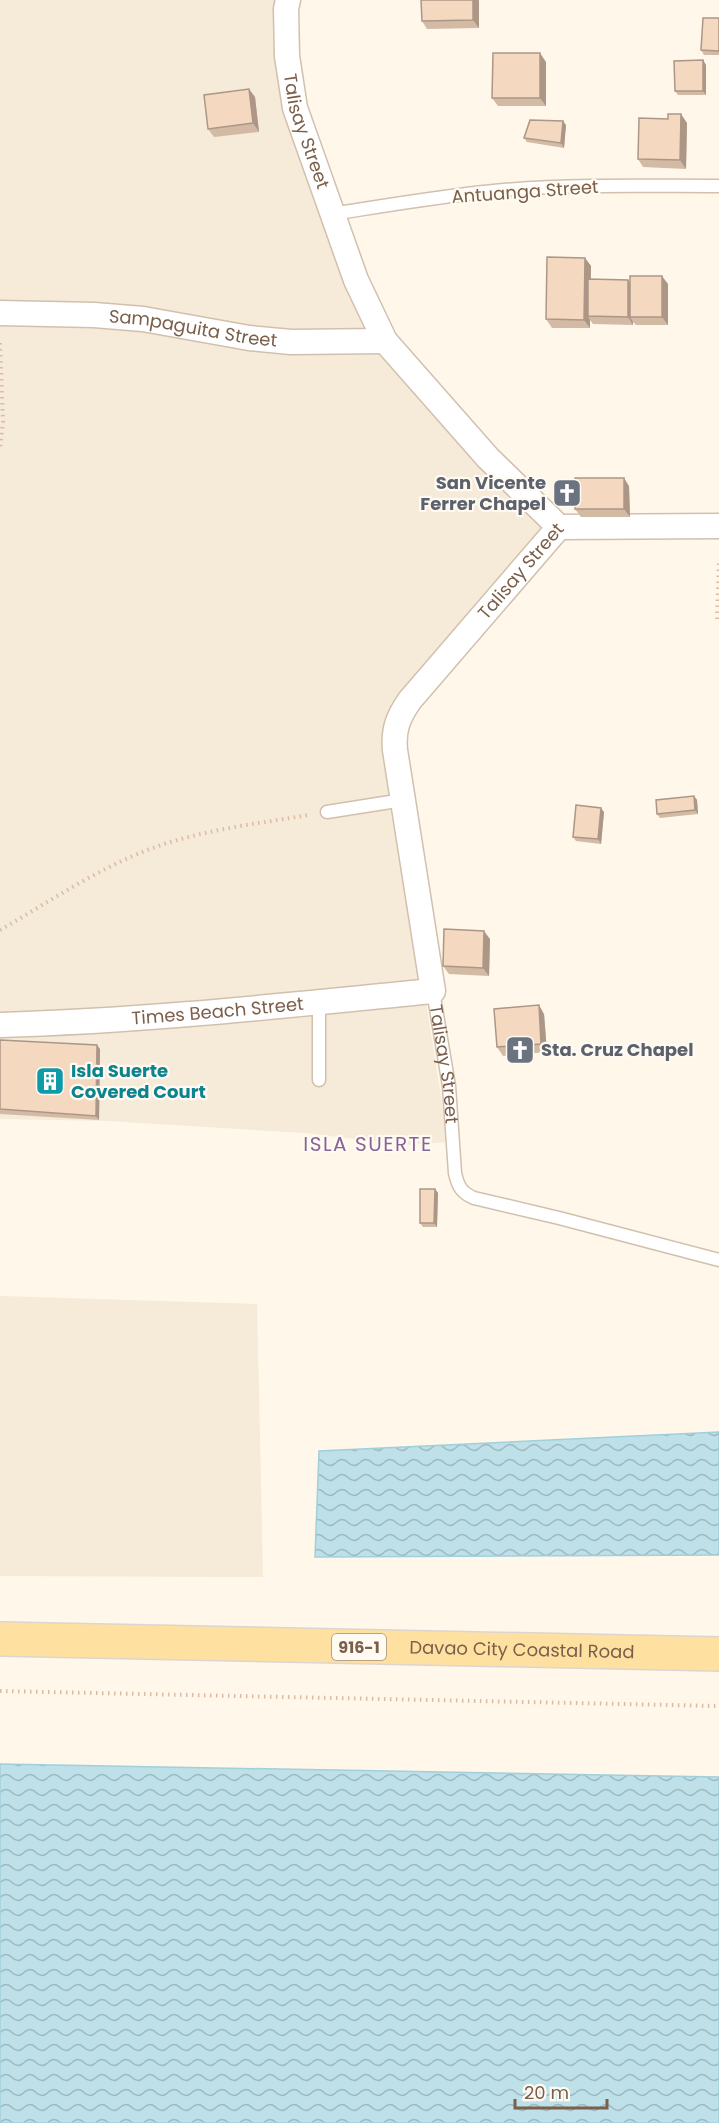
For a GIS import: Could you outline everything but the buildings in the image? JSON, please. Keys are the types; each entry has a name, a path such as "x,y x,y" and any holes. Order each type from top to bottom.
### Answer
{"main road":[{"name":"Davao City Coastal Road","path":"0,1639 719,1654"}],"street":[{"name":"Talisay Street","path":"288,0 287,56 295,108 356,280 385,341 488,458 559,527 401,712 396,723 393,736 433,991"},
{"name":"Sampaguita Street","path":"0,313 94,315 143,319 249,338 291,342 385,341"},
{"path":"559,527 719,526"},
{"name":"Times Beach Street","path":"0,1025 133,1019 433,991"}],"lane":[{"name":"Antuanga Street","path":"332,214 505,190 719,186"},
{"path":"327,812 403,800"},
{"name":"Talisay Street","path":"433,991 449,1086 454,1173 463,1193 474,1198 550,1215 719,1260"},
{"path":"319,1002 319,1080"}],"path":[{"path":"0,343 3,423 0,448"},
{"path":"717,619 719,562"},
{"path":"0,930 104,870 151,849 235,827 327,812"},
{"path":"0,1691 719,1706"}],"shaded area":[{"path":"0,0 279,0 278,9 375,339 548,528 383,727 448,1142 406,1145 305,1133 109,1121 0,1119"},
{"path":"0,1296 257,1304 263,1577 0,1576"}],"water":[{"path":"719,1432 719,1555 315,1557 319,1451"},
{"path":"0,1764 719,1777 719,2123 0,2123"}],"place":[{"name":"San Vicente Ferrer Chapel","path":"567,493"},
{"name":"Sta. Cruz Chapel","path":"520,1050"},
{"name":"Isla Suerte Covered Court","path":"50,1081"}],"district":[{"name":"ISLA SUERTE","path":"368,1144"}]}
